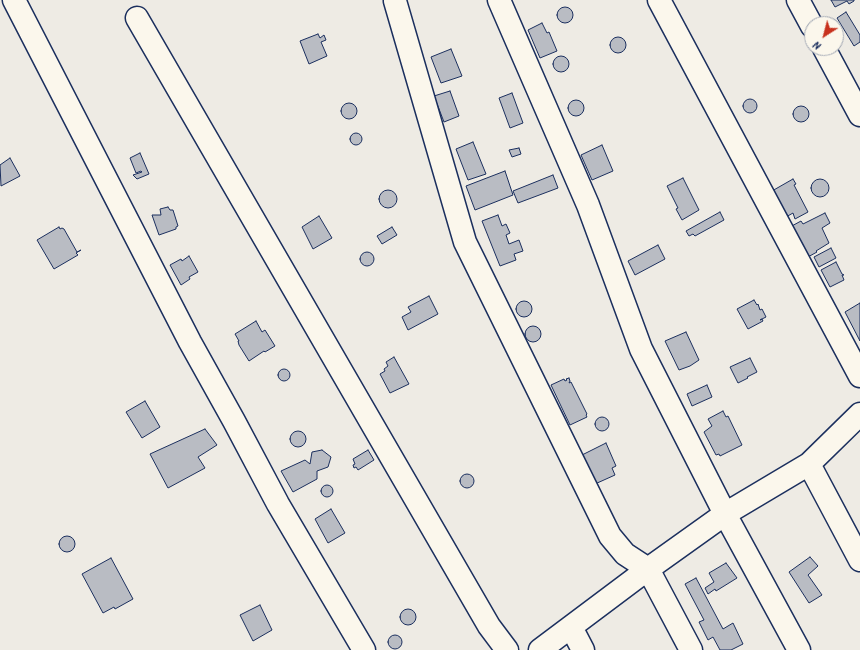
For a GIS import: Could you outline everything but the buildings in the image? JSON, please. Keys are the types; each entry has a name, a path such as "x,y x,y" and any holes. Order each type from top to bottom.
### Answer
{"street":[{"path":"14,0 190,342 278,504 364,650"},
{"path":"499,0 588,204 641,349 725,514 799,650"},
{"path":"659,0 860,376"},
{"path":"798,0 807,16"},
{"path":"395,1 465,242 610,536 625,554 648,569 691,650"},
{"path":"137,18 489,626 507,650"},
{"path":"828,56 860,115"},
{"path":"540,650 648,569 725,514 809,464 860,414"},
{"path":"809,464 860,560"},
{"path":"571,627 583,650"}]}
